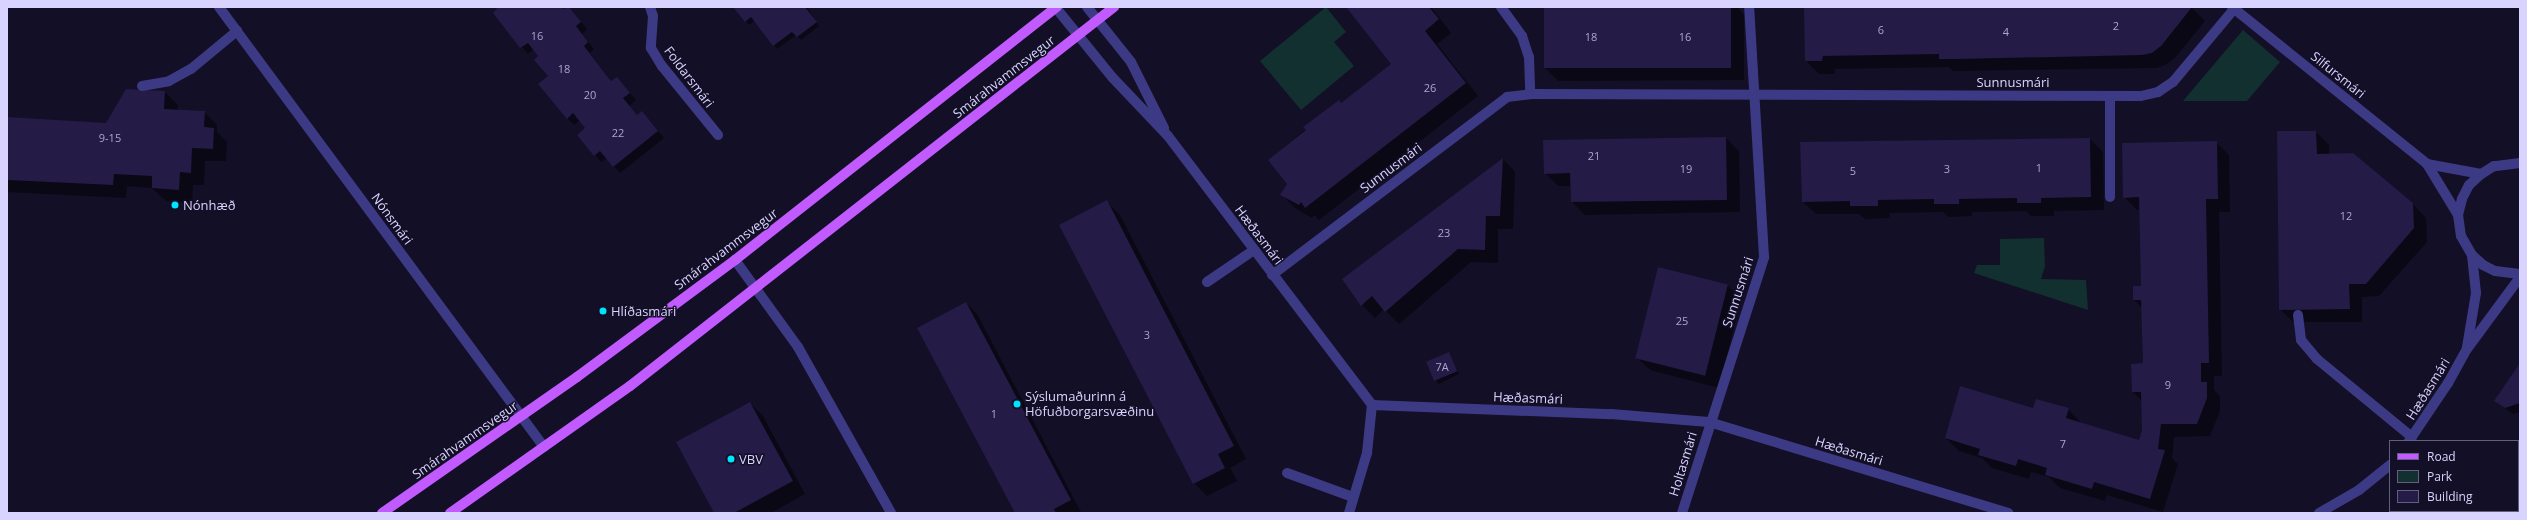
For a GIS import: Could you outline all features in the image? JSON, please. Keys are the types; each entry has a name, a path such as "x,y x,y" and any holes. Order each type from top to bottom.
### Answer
{"main road":[{"name":"Smárahvammsvegur","path":"382,513 522,416 735,260 1056,7"},
{"name":"Smárahvammsvegur","path":"450,513 630,386 1114,7"}],"street":[{"name":"Nónsmári","path":"219,7 544,447"},
{"name":"Foldarsmári","path":"650,7 653,16 651,48 662,66 718,135"},
{"name":"Hæðasmári","path":"1056,7 1078,36 1135,103 1168,136 1372,406 1611,414 1710,422 2008,513"},
{"name":"Hæðasmári","path":"1087,7 1130,62 1168,136"},
{"path":"1501,7 1522,36 1528,57 1530,94"},
{"name":"Sunnusmári","path":"1710,422 1764,257 1749,7"},
{"name":"Sunnusmári","path":"1272,274 1507,97 1530,94 2150,95 2167,87 2180,76 2233,8"},
{"name":"Silfursmári","path":"2233,8 2427,164 2458,215"},
{"path":"142,86 169,81 191,69 237,31"},
{"path":"2110,96 2110,197"},
{"path":"2520,163 2494,166 2481,174 2469,185 2462,199 2458,215 2461,236 2472,255 2483,265 2495,271 2520,274"},
{"name":"Silfursmári","path":"2427,164 2481,174"},
{"path":"1207,282 1254,250"},
{"name":"Hæðasmári","path":"2467,349 2476,293 2472,255"},
{"path":"735,260 757,288 798,347 891,513"},
{"name":"Hæðasmári","path":"2410,439 2448,383 2467,349 2520,277"},
{"path":"2298,316 2301,340 2317,359 2410,439"},
{"path":"1349,513 1367,453 1372,406"},
{"name":"Holtasmári","path":"1682,513 1710,422"},
{"path":"2319,513 2359,490 2389,466"},
{"path":"1287,473 1353,498"}],"green space":[{"path":"1326,7 1346,32 1334,42 1354,66 1301,110 1260,61"},
{"path":"2243,30 2280,62 2247,101 2183,101"},
{"path":"2044,238 2045,266 2041,279 2086,280 2088,310 1974,273 1977,265 2000,265 2000,239"}],"building":[{"path":"498,7 561,7 563,9 569,7 581,22 576,26 588,42 584,46 611,81 617,77 630,93 623,98 637,115 642,111 658,131 613,167 600,151 594,156 577,135 585,128 573,113 567,119 538,84 548,76 534,60 538,56 528,43 520,48 493,13"},
{"path":"733,7 805,7 817,22 797,37 792,32 773,46 751,17 745,22"},
{"path":"1346,7 1429,7 1439,19 1425,31 1466,83 1305,208 1301,202 1299,205 1280,195 1287,184 1268,160 1306,130 1303,127 1339,100 1341,103 1391,64"},
{"path":"1544,7 1731,7 1731,68 1544,68"},
{"path":"1804,7 2192,7 2161,46 2152,53 2142,55 1957,59 1939,59 1939,54 1823,56 1822,61 1805,61"},
{"path":"126,89 165,91 164,109 205,111 204,127 214,128 213,149 192,148 191,173 180,172 179,190 152,188 152,176 114,174 113,185 7,180 7,117 106,123"},
{"path":"2277,131 2316,131 2317,154 2353,153 2413,203 2414,228 2366,284 2349,284 2350,309 2279,310"},
{"path":"1726,137 1727,200 1571,202 1570,173 1544,174 1543,140"},
{"path":"2090,138 2091,197 2041,198 2041,203 2017,203 2017,198 1959,199 1959,204 1934,204 1934,199 1878,200 1878,206 1850,206 1850,201 1802,202 1800,142"},
{"path":"2217,141 2218,199 2206,199 2209,363 2201,363 2201,382 2207,382 2207,398 2197,424 2161,424 2158,449 2165,450 2150,499 2094,482 2092,489 2045,475 2047,468 2018,459 2016,466 1978,455 1980,449 1945,438 1960,386 2033,408 2036,399 2069,408 2066,418 2139,440 2142,430 2141,392 2132,392 2131,364 2143,363 2141,300 2133,300 2133,286 2141,286 2139,197 2123,198 2122,143"},
{"path":"1503,158 1500,216 1486,216 1485,250 1458,249 1385,312 1372,296 1361,306 1342,279"},
{"path":"1107,200 1234,446 1218,454 1225,468 1193,484 1059,225"},
{"path":"1658,267 1728,284 1705,376 1635,358"},
{"path":"966,302 1071,500 1054,509 1056,513 1015,513 917,328"},
{"path":"1449,352 1457,371 1434,381 1426,362"},
{"path":"2520,363 2520,403 2505,408 2494,401"},
{"path":"750,402 793,481 734,513 714,513 676,442"}],"place":[{"name":"Nónhæð","path":"175,205"},
{"name":"Hlíðasmári","path":"603,311"},
{"name":"Sýslumaðurinn á Höfuðborgarsvæðinu","path":"1017,404"},
{"name":"VBV","path":"731,459"}]}
